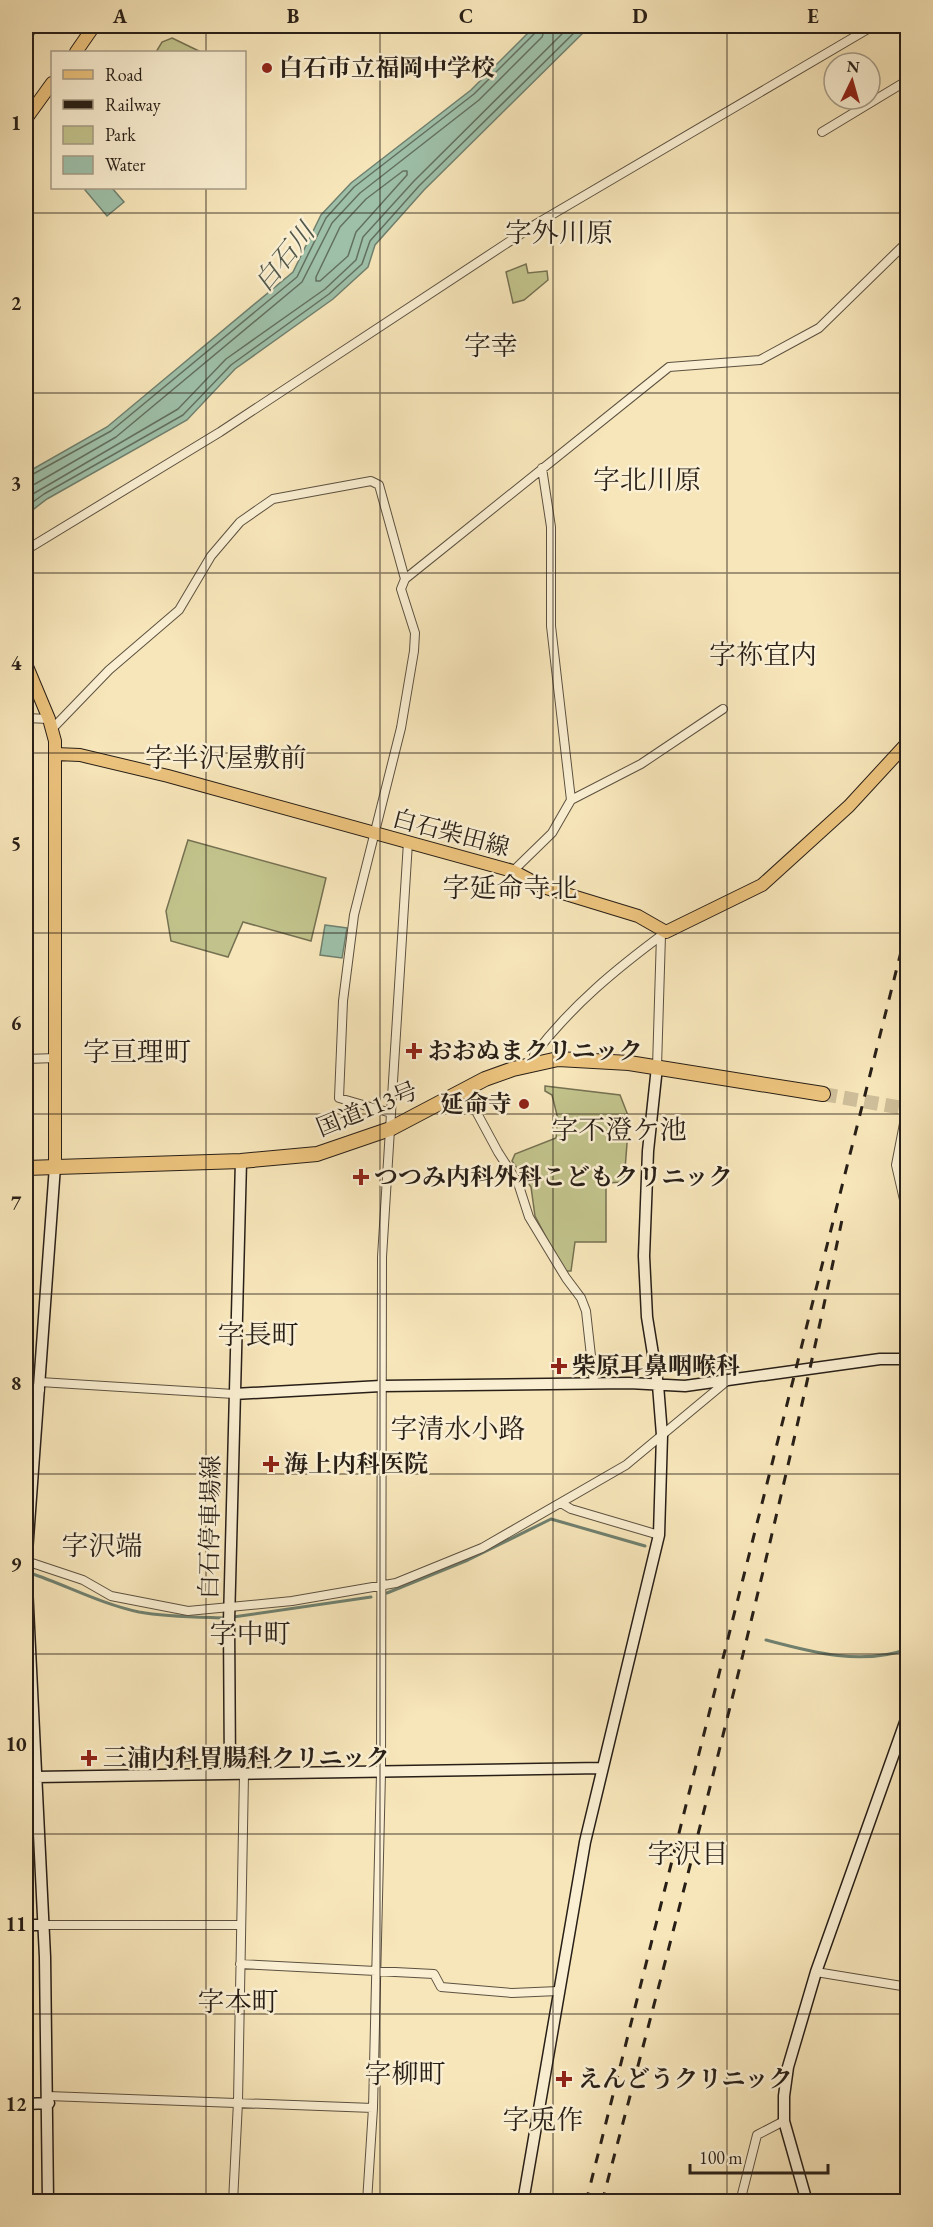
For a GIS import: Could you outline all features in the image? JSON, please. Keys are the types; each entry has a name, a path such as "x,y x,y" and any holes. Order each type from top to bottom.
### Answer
{"highway":[{"name":"国道113号","path":"26,1168 242,1161 317,1154 390,1129 485,1079 558,1059 591,1059 657,1067 823,1094"}],"main road":[{"path":"77,51 94,26"},
{"path":"27,115 51,84"},
{"path":"26,664 51,723 56,754 55,1166"},
{"path":"664,934 762,885 849,806 908,742"},
{"name":"白石柴田線","path":"56,754 80,756 168,776 513,871 543,887 638,916 664,934"}],"street":[{"path":"26,39 34,26"},
{"path":"26,550 220,432 536,224 873,26"},
{"path":"822,132 908,80"},
{"path":"391,1113 339,1098 343,1000 353,926 402,728 414,651 415,633 401,589 405,579 669,367 760,360 819,328 908,241"},
{"path":"542,468 551,527 551,626 571,800"},
{"path":"26,718 51,723 179,610 211,556 240,522 273,499 371,481 379,485 405,579"},
{"path":"513,871 552,833 571,800 641,764 723,709"},
{"path":"367,2202 373,2108 381,1773 382,1257 408,842"},
{"path":"535,1064 534,1055 547,1038 600,981 664,934"},
{"path":"523,2202 585,1842 659,1535 662,1435 658,1385 647,1317 644,1256 647,1173 657,1067 664,934"},
{"path":"908,1016 904,1058 908,1089"},
{"path":"26,1059 56,1058"},
{"path":"464,1089 498,1152 518,1183 529,1217 566,1278 581,1298 586,1311 594,1383"},
{"path":"908,1103 906,1129 896,1165 908,1217"},
{"name":"白石停車場線","path":"230,1773 234,1394 242,1161"},
{"path":"48,2202 49,2099 42,1925 31,1777 26,1562 55,1166"},
{"path":"26,1386 234,1394 381,1386 594,1383 685,1386 880,1359 908,1359"},
{"path":"26,1562 83,1580 111,1596 188,1611 230,1613 381,1586 459,1559 626,1465 728,1380"},
{"path":"561,1503 571,1509 659,1535"},
{"path":"807,2202 784,2121 784,2096 788,2067 816,1972 908,1714"},
{"path":"31,1777 602,1768"},
{"path":"232,2202 237,2102 244,1774"},
{"path":"26,1925 241,1925"},
{"path":"240,1964 434,1974 441,1987 512,1993 558,1991"},
{"path":"816,1972 908,1987"},
{"path":"26,2104 49,2099 237,2102 373,2108"},
{"path":"740,2202 757,2135 784,2121"}],"green space":[{"path":"172,38 199,51 157,51 162,42"},
{"path":"526,264 528,273 547,271 548,280 524,300 513,303 506,272"},
{"path":"188,840 326,878 311,941 243,922 228,957 171,941 166,911"},
{"path":"545,1086 620,1095 629,1118 624,1182 606,1183 606,1242 575,1242 571,1271 564,1271 535,1216 531,1187 512,1161 515,1154 556,1138 558,1119 552,1095 545,1091"}],"water":[{"path":"535,26 590,26 424,190 375,245 368,267 333,299 235,369 187,420 47,499 26,515 26,473 107,427 293,272 321,215 351,183 471,90"},
{"path":"113,189 124,202 107,216 85,190"},
{"path":"325,925 347,928 342,958 320,955"}],"waterway":[{"path":"387,1593 468,1560 551,1519 645,1546"},
{"path":"30,1573 111,1604 139,1612 226,1618"},
{"path":"233,1617 371,1597"},
{"path":"766,1640 818,1653 854,1657 890,1654 908,1649"}],"tunnel":[{"path":"823,1094 908,1109"}],"railway":[{"path":"586,2202 908,924"},
{"path":"602,2202 667,1956 759,1587 843,1215"}],"place":[{"name":"白石市立福岡中学校","path":"267,68"},
{"name":"おおぬまクリニック","path":"414,1051"},
{"name":"延命寺","path":"524,1104"},
{"name":"つつみ内科外科こどもクリニック","path":"361,1177"},
{"name":"柴原耳鼻咽喉科","path":"559,1366"},
{"name":"海上内科医院","path":"271,1464"},
{"name":"三浦内科胃腸科クリニック","path":"89,1758"},
{"name":"えんどうクリニック","path":"564,2079"}],"district":[{"name":"字外川原","path":"559,233"},
{"name":"字幸","path":"491,346"},
{"name":"字北川原","path":"647,480"},
{"name":"字祢宜内","path":"763,655"},
{"name":"字半沢屋敷前","path":"226,758"},
{"name":"字延命寺北","path":"510,888"},
{"name":"字亘理町","path":"137,1052"},
{"name":"字不澄ケ池","path":"619,1130"},
{"name":"字長町","path":"258,1335"},
{"name":"字清水小路","path":"458,1429"},
{"name":"字沢端","path":"102,1546"},
{"name":"字中町","path":"250,1634"},
{"name":"字沢目","path":"688,1854"},
{"name":"字本町","path":"238,2002"},
{"name":"字柳町","path":"405,2074"},
{"name":"字兎作","path":"543,2120"}],"water label":[{"name":"白石川","path":"284,257"}]}
